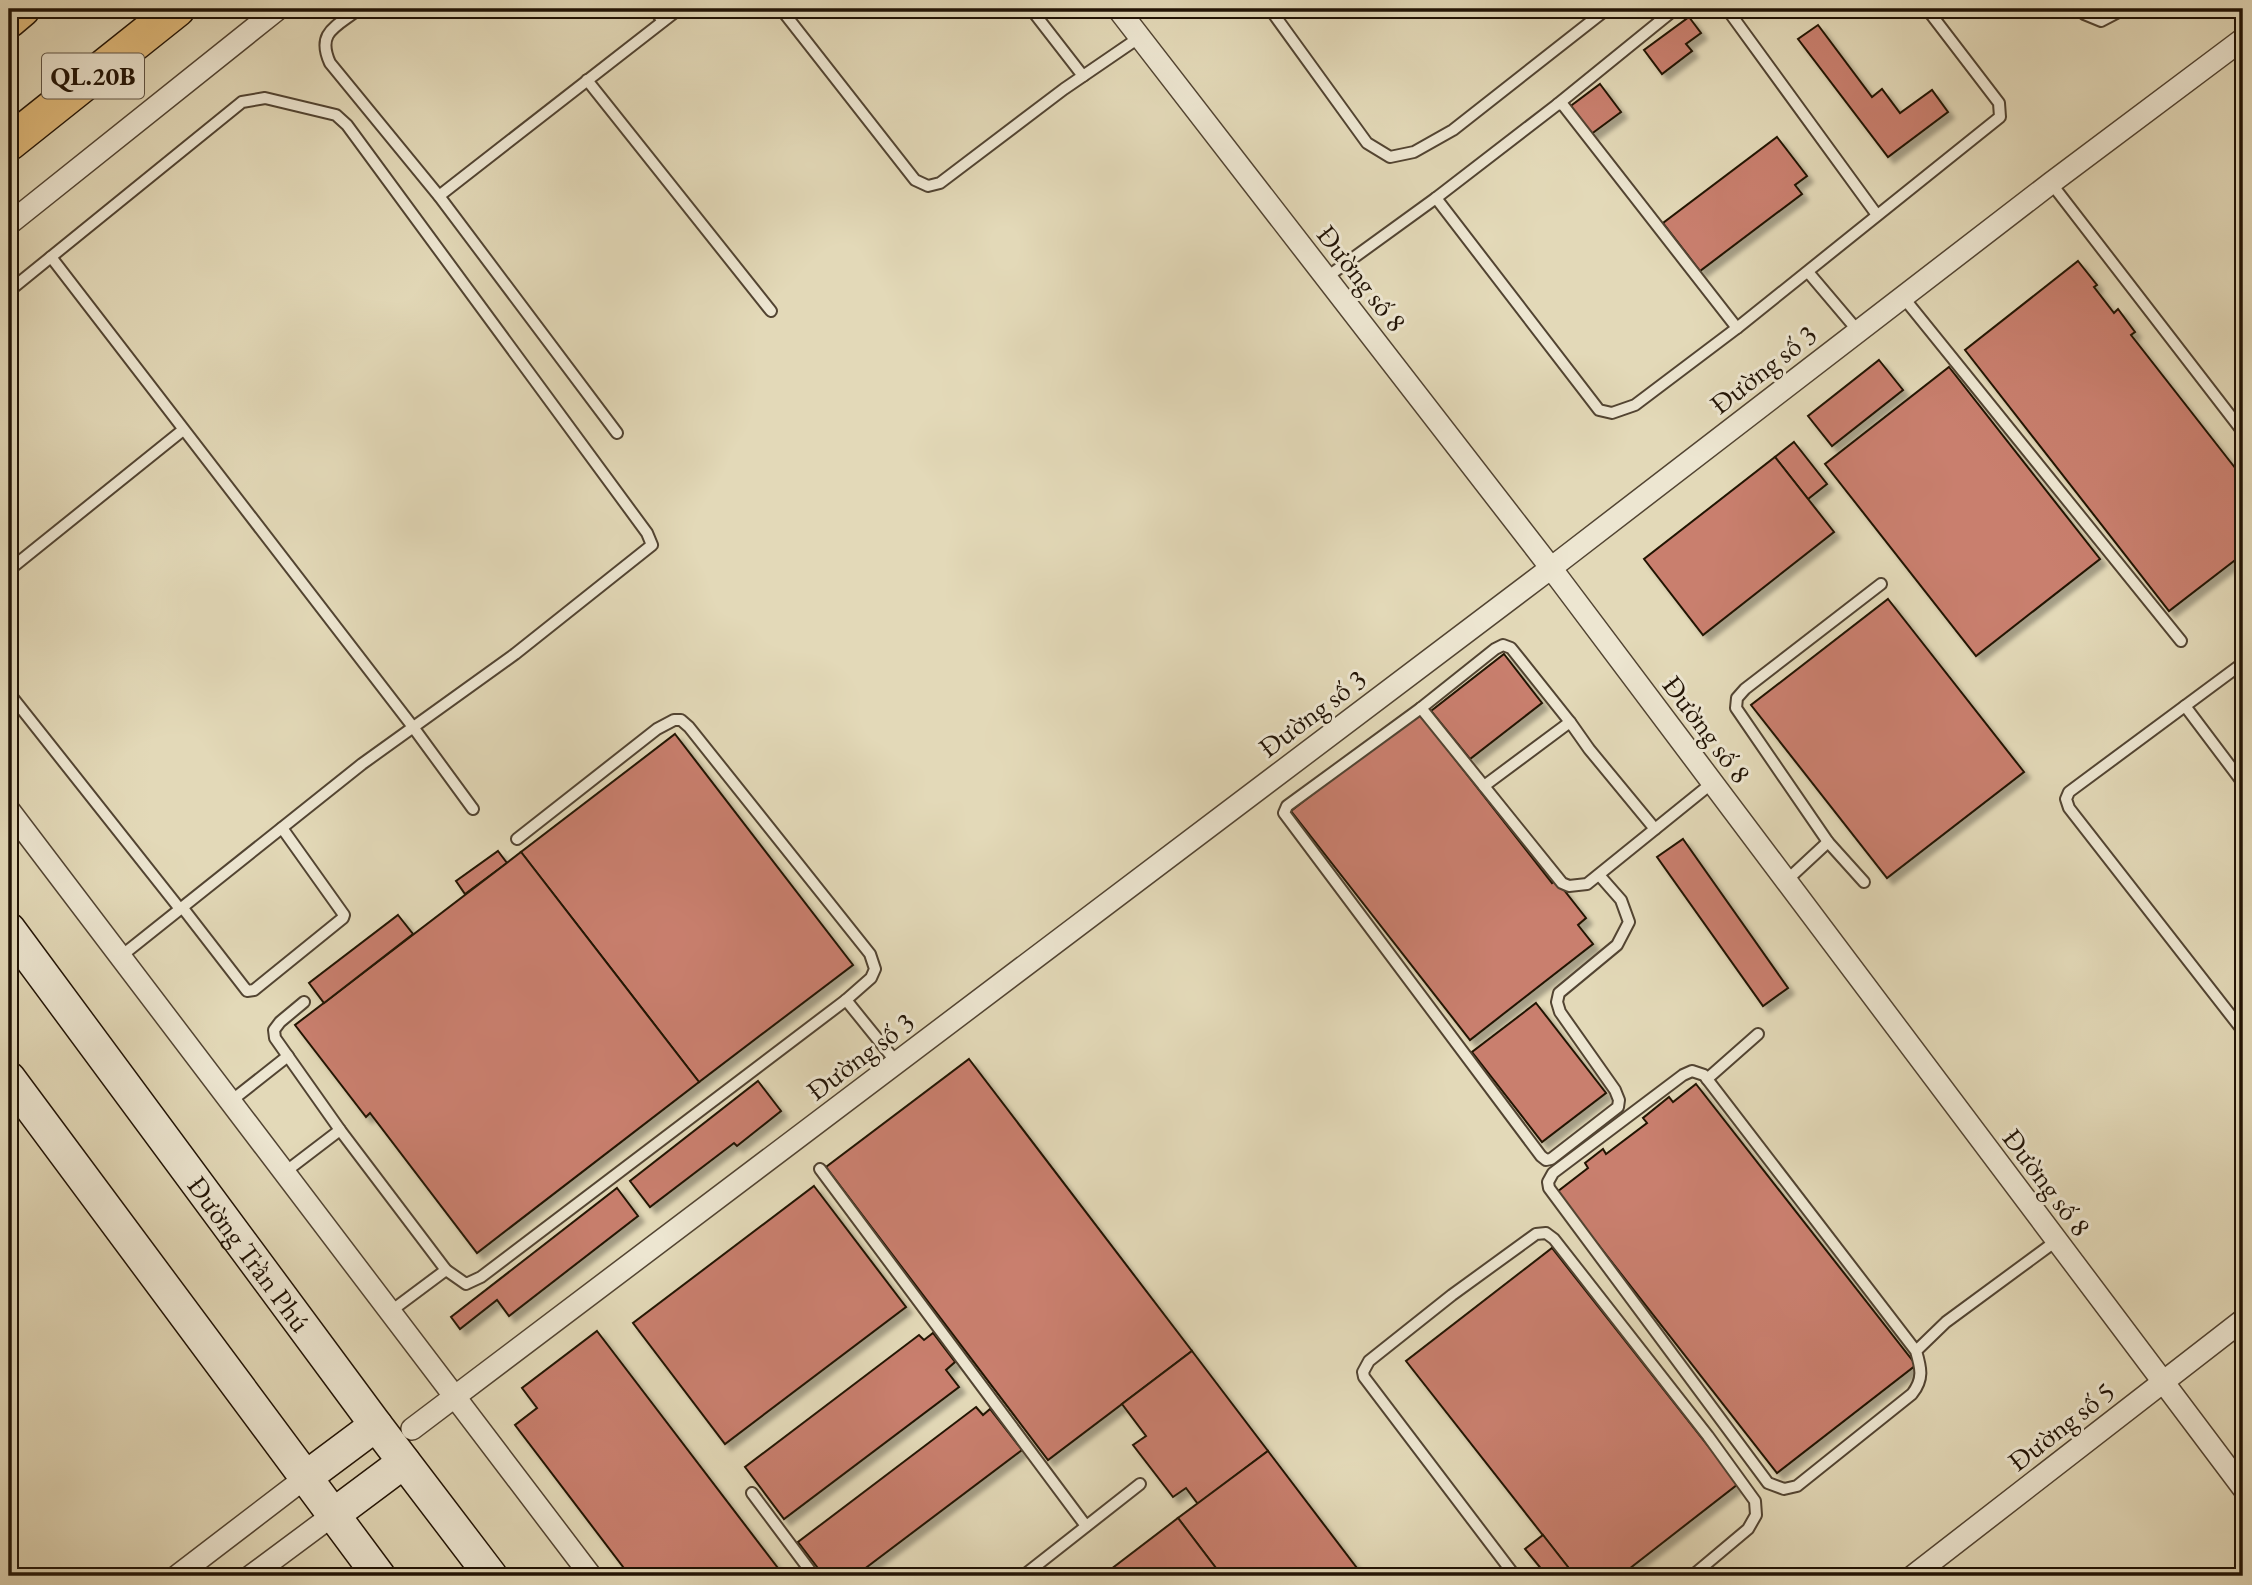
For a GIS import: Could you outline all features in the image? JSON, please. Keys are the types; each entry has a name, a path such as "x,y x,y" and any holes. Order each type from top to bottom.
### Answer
{"main road":[{"path":"9,20 22,9"},
{"name":"QL.20B","path":"9,143 177,9"},
{"name":"Đường Trần Phú","path":"9,929 491,1576"},
{"path":"9,1078 379,1576"},
{"path":"305,1478 376,1425"},
{"path":"332,1515 404,1462"}],"street":[{"path":"9,224 278,9"},
{"name":"Đường số 8","path":"1118,9 1551,568 2243,1488"},
{"name":"Đường số 3","path":"412,1429 1551,568 2051,183 2243,39"},
{"path":"9,810 591,1576"},
{"name":"Đường số 5","path":"1913,1576 2243,1320"},
{"path":"376,1425 412,1429 404,1462"},
{"path":"177,1576 305,1478"},
{"path":"251,1576 332,1515"}],"lane":[{"path":"359,9 324,40 324,49 330,63 439,196 617,433"},
{"path":"654,9 663,21"},
{"path":"439,196 679,9"},
{"path":"780,9 915,180 928,186 940,183 1083,76 1140,37"},
{"path":"1031,9 1083,76"},
{"path":"1270,9 1367,143 1390,157 1414,152 1453,130 1607,9"},
{"path":"1327,278 1558,104 1675,9"},
{"path":"1727,9 1877,215"},
{"path":"1436,198 1599,410 1612,413 1635,405 1808,272 2000,117 1999,103 1927,9"},
{"path":"2080,9 2084,14 2101,21 2124,9"},
{"path":"587,80 771,311"},
{"path":"9,291 242,102 265,98 336,115 347,125 647,533 652,545 515,654 362,764 120,957"},
{"path":"1558,104 1563,105 1737,328"},
{"path":"2051,183 2243,432"},
{"path":"51,257 413,727 473,809"},
{"path":"1808,272 1858,331"},
{"path":"1903,297 2182,641"},
{"path":"9,570 184,430"},
{"path":"1864,883 1828,842 1736,708 1737,698 1745,689 1881,584"},
{"path":"1599,874 1621,900 1629,922 1617,945 1559,993 1557,1002 1560,1012 1615,1090 1619,1100 1618,1107 1551,1159 1546,1160 1284,813 1287,806 1422,708 1503,645 1511,648 1655,829"},
{"path":"2243,663 2069,792 2066,799 2069,808 2243,1031"},
{"path":"9,693 247,991 254,990 343,919 344,915 282,828"},
{"path":"2185,706 2243,783"},
{"path":"1422,708 1562,883 1569,886 1587,884 1712,783"},
{"path":"304,1002 280,1022 274,1030 275,1038 340,1130 446,1270 466,1284 481,1277 846,1000 871,978 875,969 870,954 681,720 674,720 657,729 517,839"},
{"path":"1484,786 1570,722"},
{"path":"1786,881 1828,842"},
{"path":"846,1000 897,1063"},
{"path":"1707,1079 1758,1034"},
{"path":"231,1101 288,1056"},
{"path":"1692,1071 1704,1075 1916,1351 1921,1370 1919,1385 1912,1394 1797,1486 1784,1489 1768,1483 1549,1188 1548,1182 1553,1173 1684,1075 1692,1071"},
{"path":"285,1172 340,1130"},
{"path":"820,1169 1086,1526"},
{"path":"1515,1576 1364,1377 1363,1372 1369,1361 1452,1295 1536,1234 1546,1233 1554,1239 1755,1501 1756,1516 1748,1529 1692,1576"},
{"path":"1916,1351 1946,1322 2056,1241"},
{"path":"391,1311 446,1270"},
{"path":"1023,1576 1140,1484"},
{"path":"751,1493 814,1576"}],"building":[{"path":"1689,17 1701,33 1686,44 1692,51 1662,74 1644,50"},
{"path":"1818,25 1872,97 1882,89 1900,113 1932,90 1948,112 1888,157 1798,39"},
{"path":"1600,84 1621,112 1590,135 1568,108"},
{"path":"1777,137 1807,176 1795,185 1802,194 1700,271 1663,223"},
{"path":"2078,261 2097,285 2094,287 2114,313 2118,309 2135,332 2131,335 2243,478 2243,554 2169,611 1965,350"},
{"path":"1879,360 1903,390 1832,446 1808,416"},
{"path":"1949,367 2100,559 1976,656 1825,464"},
{"path":"1794,442 1827,484 1808,499 1775,457"},
{"path":"1775,457 1834,532 1703,635 1644,559"},
{"path":"1888,599 2024,772 1887,878 1751,705"},
{"path":"1504,654 1542,703 1470,759 1431,711"},
{"path":"1418,712 1552,883 1556,880 1586,918 1578,925 1593,944 1470,1040 1291,811"},
{"path":"675,734 853,965 699,1082 521,852"},
{"path":"1683,839 1788,988 1763,1006 1657,857"},
{"path":"498,851 507,863 465,894 456,881"},
{"path":"521,852 699,1082 477,1253 370,1113 366,1117 295,1025"},
{"path":"398,915 413,934 324,1003 309,983"},
{"path":"1536,1003 1606,1093 1542,1142 1472,1052"},
{"path":"969,1059 1192,1351 1048,1460 826,1167"},
{"path":"758,1081 781,1111 737,1146 734,1143 650,1207 630,1181"},
{"path":"1696,1084 1916,1365 1777,1473 1557,1192 1588,1168 1585,1163 1603,1149 1606,1154 1647,1123 1643,1118 1669,1097 1673,1102"},
{"path":"814,1186 906,1307 725,1444 633,1323"},
{"path":"617,1188 638,1216 509,1316 497,1300 460,1329 451,1317"},
{"path":"1552,1248 1738,1484 1620,1576 1575,1576 1406,1361"},
{"path":"597,1331 784,1576 630,1576 515,1425 537,1408 522,1388"},
{"path":"933,1333 955,1362 946,1370 959,1387 784,1519 745,1467 919,1335 924,1340"},
{"path":"1192,1351 1268,1451 1198,1504 1186,1488 1173,1497 1133,1445 1146,1436 1122,1404"},
{"path":"976,1407 983,1415 990,1409 1022,1450 855,1576 824,1576 798,1542"},
{"path":"1268,1451 1363,1576 1222,1576 1178,1518"},
{"path":"1178,1518 1222,1576 1102,1576"},
{"path":"1543,1535 1575,1576 1547,1576 1525,1549"}]}
